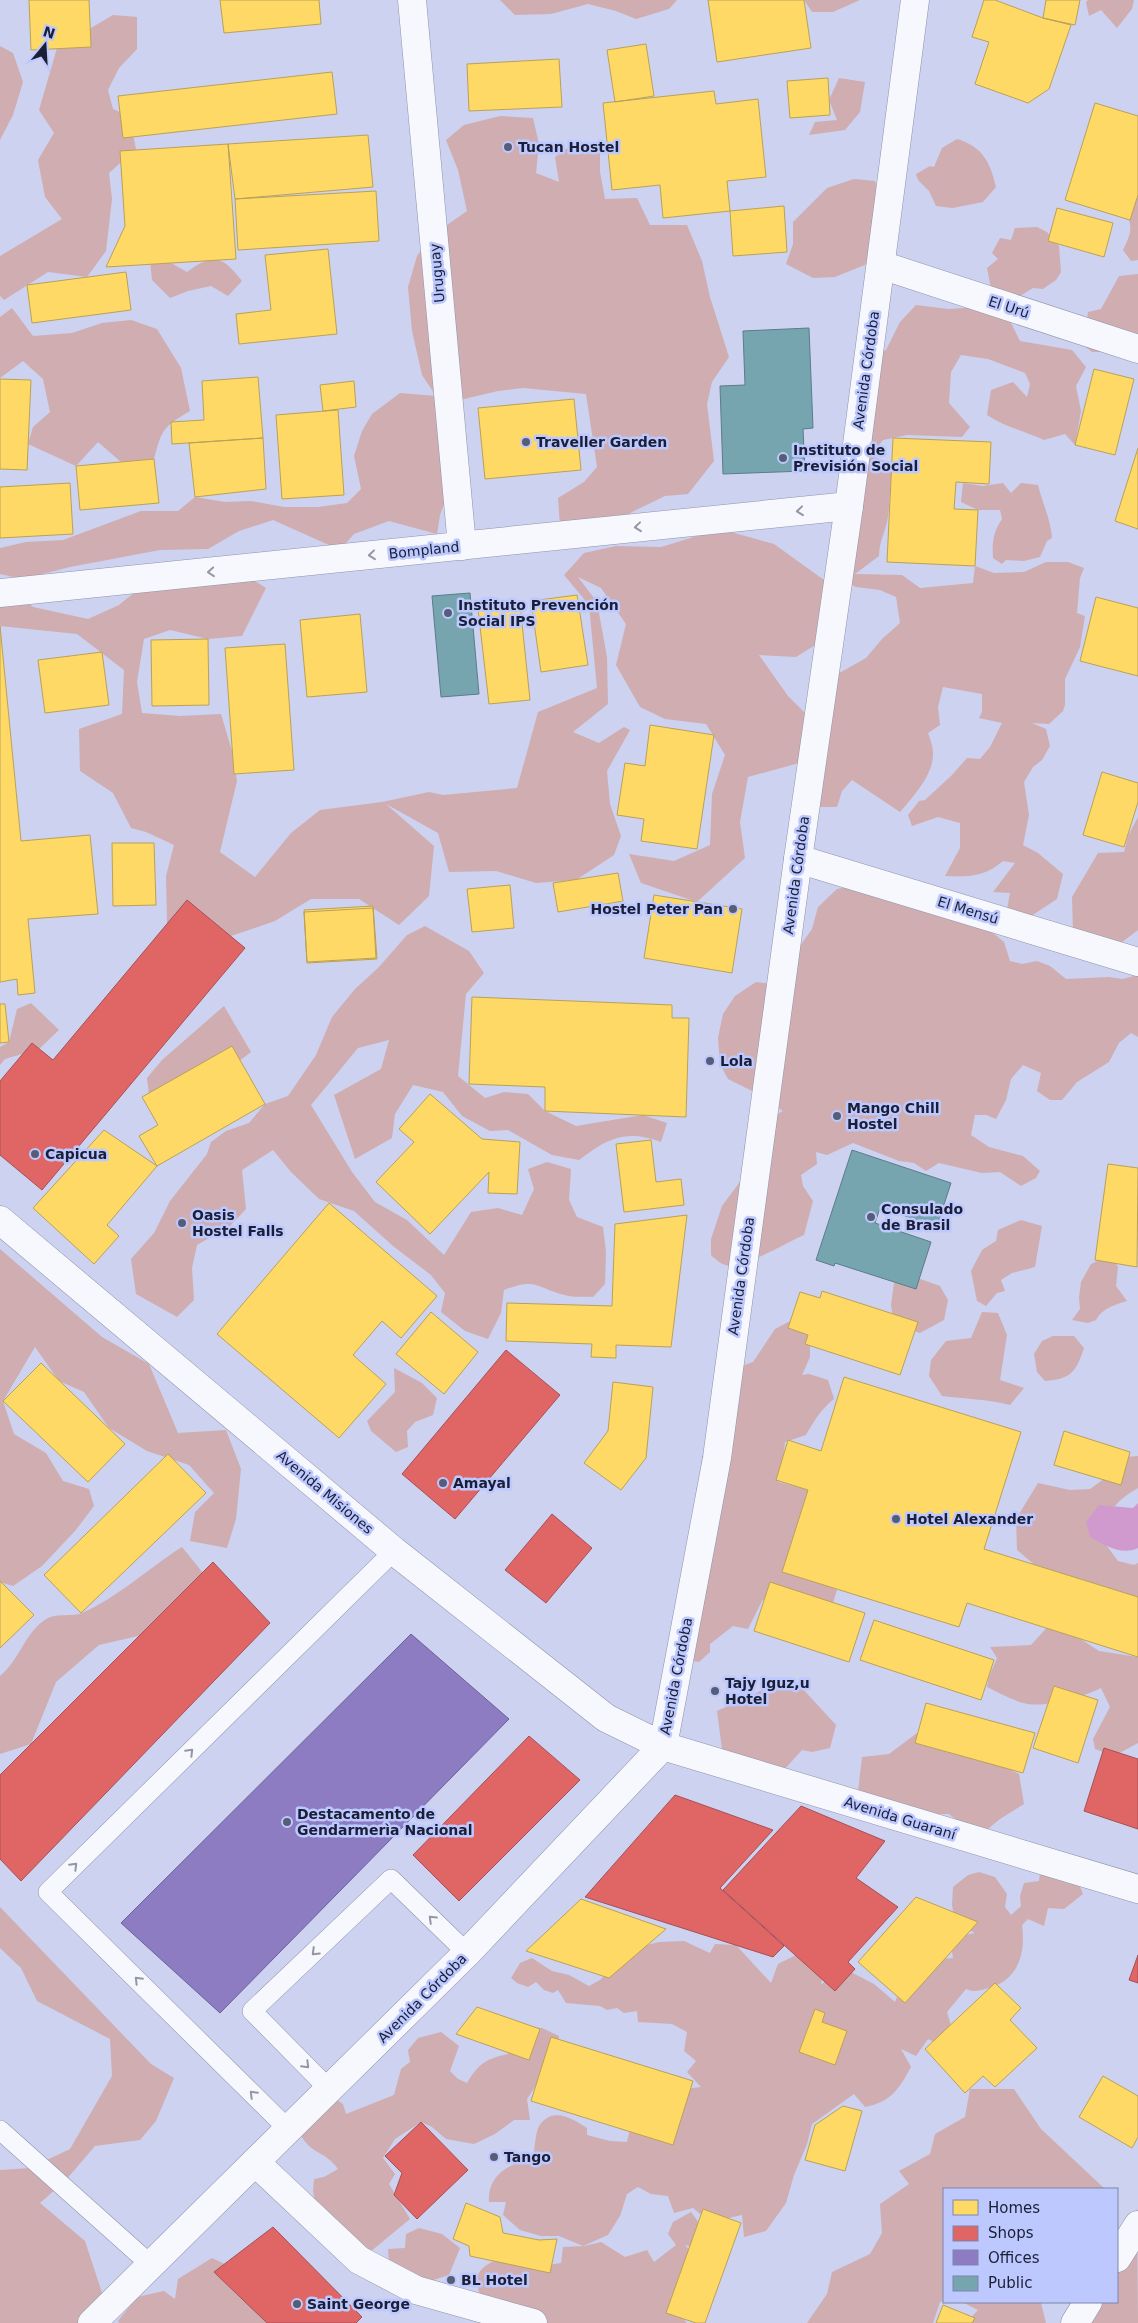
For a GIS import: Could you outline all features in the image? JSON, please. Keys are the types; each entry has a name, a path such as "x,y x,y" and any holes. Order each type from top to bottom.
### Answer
{"main road":[{"name":"Uruguay","path":"412,0 462,546"},
{"name":"Avenida Córdoba","path":"92,2323 467,1954 663,1746 716,1458 848,506 915,0"},
{"name":"El Urú","path":"880,265 1138,349"},
{"name":"Bompland","path":"0,593 848,506"},
{"name":"El Mensú","path":"798,859 1138,962"},
{"name":"Avenida Misiones","path":"0,1220 394,1550 606,1718 663,1746"},
{"name":"Avenida Guaraní","path":"663,1746 1138,1889"},
{"path":"255,2162 359,2260 416,2290 533,2323"},
{"path":"1118,2256 1138,2225"},
{"path":"1075,2323 1087,2303"}],"lane":[{"path":"288,2129 48,1892 394,1550"},
{"path":"329,2089 252,2011 391,1879 467,1954"},
{"path":"0,2130 151,2265"}],"shaded area":[{"path":"500,0 677,0 669,9 636,19 616,11 588,4 551,14 515,15"},
{"path":"804,0 860,0 833,12 812,12"},
{"path":"1088,0 1134,0 1132,9 1117,28 1101,10 1089,16 1086,2"},
{"path":"113,15 137,17 137,49 119,68 108,90 113,109 129,116 136,149 109,173 112,199 106,251 87,277 48,272 4,300 0,296 0,256 62,219 45,197 38,160 54,133 39,110 57,48"},
{"path":"0,46 13,53 23,82 13,115 0,140"},
{"path":"839,78 865,82 860,112 845,130 809,135 815,122 837,120 829,100"},
{"path":"500,116 533,118 539,144 536,173 559,182 555,157 577,141 600,145 600,172 605,199 637,198 650,225 687,225 702,261 710,297 729,357 712,382 707,404 714,461 688,494 665,496 632,512 606,531 560,526 558,498 584,482 597,467 586,394 523,388 498,391 460,400 455,475 440,515 437,534 389,521 354,534 340,550 273,520 239,531 208,549 160,550 70,567 23,579 0,574 0,548 26,542 63,540 141,511 178,511 195,497 225,502 251,501 284,507 318,507 347,503 361,489 354,456 362,431 372,414 400,393 436,396 422,375 412,331 408,287 417,256 434,234 467,211 458,170 446,140 464,125"},
{"path":"957,139 973,146 984,157 991,170 996,187 983,202 953,208 936,206 929,191 918,180 916,174 930,166 934,167 942,148"},
{"path":"854,179 875,181 879,197 867,264 835,277 813,278 786,264 793,244 793,222 827,188"},
{"path":"1138,197 1138,260 1131,261 1123,250 1130,230 1129,221 1124,211"},
{"path":"1037,227 1047,232 1059,246 1061,272 1056,280 1043,289 1033,288 1015,299 991,289 987,268 998,259 992,253 1000,238 1011,240 1015,228"},
{"path":"150,260 171,263 187,272 204,262 218,260 229,267 242,281 228,296 211,286 188,291 170,298 152,280"},
{"path":"1138,274 1138,337 1108,352 1092,352 1079,342 1087,321 1088,312 1101,309 1119,276"},
{"path":"916,305 948,309 983,307 1009,319 1020,341 1072,350 1086,367 1076,386 1081,411 1075,445 1065,434 1044,440 1008,426 987,415 991,390 1013,382 1027,397 1030,384 1025,373 988,359 961,355 951,372 949,403 970,427 962,437 907,435 883,440 875,450 860,415 868,354 886,350 900,322"},
{"path":"12,308 33,336 72,333 102,323 131,320 157,329 181,368 190,411 174,421 165,430 159,441 154,459 121,462 98,442 76,466 28,444 33,427 50,412 43,379 23,361 0,378 0,317"},
{"path":"867,454 895,465 891,479 887,522 879,556 855,574 902,575 920,588 973,583 975,566 994,573 1024,572 1046,562 1068,562 1084,568 1080,578 1077,613 1085,616 1080,647 1065,679 1065,705 1063,711 1049,724 1032,723 1046,729 1050,746 1042,760 1033,767 1024,782 1029,815 1023,845 1038,853 1063,874 1057,899 1028,918 1007,909 1010,893 993,892 1015,863 1003,861 990,870 976,875 945,876 960,848 960,823 938,817 912,826 908,815 919,801 925,800 967,758 980,759 990,747 1002,723 979,718 982,712 982,694 943,687 938,707 940,725 928,733 933,750 930,769 922,785 900,812 852,780 842,791 837,807 820,807 806,800 835,702 834,676 866,658 882,639 900,623 896,597 880,590 856,587 838,578"},
{"path":"963,483 983,486 1003,483 1011,493 1021,483 1038,485 1052,538 1047,541 1040,557 1024,561 1006,560 1002,564 993,558 994,538 1002,519 1000,510 978,510 961,502"},
{"path":"720,529 774,544 824,580 830,636 796,657 759,655 788,696 817,725 799,763 748,777 740,822 745,858 697,902 641,883 629,854 674,861 710,845 712,794 725,755 706,724 665,719 640,707 616,665 626,624 601,588 578,577 597,602 607,657 608,704 573,732 599,743 624,727 630,730 607,771 610,804 621,836 614,855 576,880 536,883 496,871 449,872 438,833 386,804 434,846 429,896 399,925 359,899 311,899 275,921 231,936 202,941 167,923 166,876 174,845 146,832 131,828 113,793 80,771 79,729 122,714 124,670 77,634 0,626 0,580 33,607 88,619 119,605 152,578 236,569 266,588 242,636 208,639 170,630 144,639 137,682 142,713 180,716 221,714 232,751 237,781 220,852 255,877 291,833 320,810 382,802 429,792 443,795 517,788 538,712 597,688 589,605 564,575 584,553 616,546 661,547"},
{"path":"1138,817 1138,930 1117,946 1073,931 1072,897 1098,853 1124,852 1128,836"},
{"path":"847,887 964,909 1004,942 1010,961 1022,964 1037,961 1050,966 1066,979 1109,977 1122,979 1138,975 1138,1037 1131,1033 1119,1043 1109,1062 1077,1082 1062,1100 1050,1100 1037,1091 1041,1073 1023,1065 1011,1079 1006,1100 996,1119 986,1115 975,1115 971,1135 989,1147 1023,1156 1040,1171 1036,1178 1021,1186 1000,1172 982,1173 939,1163 926,1171 914,1163 899,1161 853,1143 827,1155 816,1152 817,1164 801,1175 803,1186 813,1201 804,1235 747,1262 731,1266 725,1265 711,1255 711,1239 722,1206 745,1175 744,1148 750,1123 770,1118 783,1111 754,1092 728,1079 720,1064 718,1038 723,1014 735,996 756,982 773,984 812,929 818,907 837,889"},
{"path":"425,926 469,951 484,973 466,994 458,1076 485,1098 504,1092 528,1094 545,1111 576,1126 643,1115 667,1123 661,1142 637,1136 627,1136 608,1141 579,1160 552,1155 508,1130 490,1131 462,1116 443,1092 413,1085 395,1114 392,1138 355,1159 334,1095 381,1069 389,1040 358,1048 311,1105 352,1172 375,1202 407,1220 444,1255 471,1212 498,1208 522,1215 534,1189 528,1169 547,1162 571,1169 569,1200 577,1217 603,1227 606,1252 605,1284 593,1297 568,1296 530,1284 515,1286 504,1290 501,1313 488,1339 465,1331 441,1312 445,1293 431,1275 393,1246 354,1211 319,1199 291,1172 273,1150 242,1170 246,1209 230,1226 197,1245 192,1268 194,1300 177,1317 136,1294 131,1259 154,1233 170,1201 207,1154 211,1142 226,1131 249,1123 265,1104 288,1096 316,1055 332,1017 355,989 379,967 407,935"},
{"path":"31,1003 59,1030 39,1049 5,1059 0,1065 0,1047 9,1042 17,1009"},
{"path":"224,1006 251,1052 226,1071 192,1116 151,1112 147,1078 162,1060"},
{"path":"1021,1220 1042,1226 1035,1267 1012,1273 1001,1280 1005,1291 997,1293 986,1306 977,1301 971,1271 982,1250 996,1241 998,1230"},
{"path":"0,1249 102,1337 149,1364 178,1433 226,1430 241,1469 236,1519 227,1548 190,1541 195,1512 214,1493 189,1465 147,1451 109,1428 84,1392 59,1381 35,1347 3,1401 14,1434 46,1453 63,1481 89,1489 94,1506 75,1531 42,1566 13,1586 0,1582"},
{"path":"1110,1255 1118,1267 1116,1286 1127,1301 1109,1308 1101,1313 1096,1320 1088,1323 1072,1320 1080,1309 1081,1282 1091,1264"},
{"path":"912,1276 940,1286 948,1300 944,1320 920,1333 894,1324 891,1305 894,1283 900,1283"},
{"path":"982,1312 998,1313 1007,1335 1000,1380 1024,1388 1010,1405 984,1400 942,1396 929,1376 931,1360 946,1341 971,1338"},
{"path":"792,1320 810,1329 810,1357 802,1375 809,1374 828,1380 834,1399 815,1420 806,1435 785,1442 782,1468 778,1482 811,1490 811,1568 837,1590 832,1606 773,1594 762,1601 748,1629 733,1626 710,1644 710,1652 699,1662 681,1659 705,1540 696,1489 701,1477 702,1456 719,1444 723,1413 711,1396 714,1376 753,1362 775,1329"},
{"path":"1053,1336 1074,1336 1084,1348 1078,1363 1071,1373 1061,1378 1045,1381 1037,1372 1034,1354 1042,1341"},
{"path":"394,1368 422,1383 437,1398 433,1415 415,1422 407,1431 408,1447 396,1452 371,1431 367,1421 395,1392"},
{"path":"1138,1456 1138,1488 1118,1502 1098,1534 1118,1561 1134,1565 1138,1563 1138,1622 1036,1566 1017,1550 1016,1519 1038,1483 1070,1490 1090,1489 1122,1466 1127,1457"},
{"path":"1138,1503 1138,1548 1125,1551 1119,1550 1090,1537 1086,1522 1099,1505 1133,1508"},
{"path":"182,1547 203,1573 176,1621 138,1636 99,1645 56,1682 31,1744 0,1754 0,1676 13,1662 34,1630 48,1618 78,1614 95,1607 121,1591"},
{"path":"1051,1623 1062,1627 1099,1651 1138,1657 1138,1743 1114,1756 1095,1749 1093,1739 1110,1707 1101,1688 1085,1695 1036,1705 1017,1701 987,1687 997,1658 990,1647 1031,1645"},
{"path":"780,1682 801,1687 836,1725 830,1748 812,1752 802,1750 783,1771 730,1771 722,1749 717,1711"},
{"path":"917,1733 967,1749 1019,1774 1024,1804 1000,1819 978,1837 949,1814 902,1814 857,1800 862,1757 889,1754"},
{"path":"979,1872 995,1877 1007,1894 1005,1907 1011,1915 1021,1906 1020,1896 1024,1883 1039,1881 1040,1873 1076,1877 1083,1894 1064,1909 1048,1908 1044,1926 1028,1919 1022,1925 1023,1946 1021,1956 1012,1973 996,1985 978,1991 966,1989 947,2012 952,2029 941,2045 928,2039 916,2056 901,2049 911,2067 898,2088 888,2098 865,2107 854,2094 812,2124 807,2144 794,2175 786,2203 766,2231 744,2237 742,2215 710,2222 693,2208 674,2213 668,2196 651,2194 638,2187 627,2194 620,2216 608,2235 583,2246 559,2236 541,2236 520,2230 503,2215 506,2202 489,2202 492,2184 496,2177 508,2167 533,2157 539,2126 550,2116 562,2116 575,2121 587,2128 587,2135 610,2141 627,2142 631,2125 677,2090 701,2087 687,2072 696,2061 684,2051 687,2032 672,2024 638,2022 637,2011 624,2013 617,2008 607,2010 600,2006 566,2003 558,1990 553,1993 544,1990 536,1982 528,1987 517,1983 511,1978 520,1963 532,1958 552,1971 569,1975 589,1986 600,1980 630,1949 659,1942 684,1941 710,1953 715,1944 736,1945 771,1983 778,1964 802,1952 825,1963 821,1985 841,1967 874,1984 895,2002 900,1989 939,1959 953,1958 950,1938 975,1933 955,1922 952,1905 953,1887 968,1875"},
{"path":"0,1907 151,2064 174,2078 156,2121 140,2140 95,2146 65,2181 40,2203 85,2241 107,2308 92,2323 0,2323 0,2170 30,2168 70,2149 112,2076 110,2039 37,2001 21,1968 0,1948"},
{"path":"512,2026 542,2028 559,2036 559,2051 527,2099 530,2120 514,2120 495,2134 474,2144 446,2139 432,2127 421,2122 395,2139 383,2158 395,2174 389,2184 410,2219 370,2252 315,2202 313,2191 314,2179 324,2177 338,2169 328,2158 307,2144 298,2130 331,2096 343,2104 346,2114 394,2095 401,2069 410,2062 408,2050 418,2038 441,2032 459,2046 450,2071 458,2079 467,2083 479,2066 489,2060 508,2054"},
{"path":"970,2089 1014,2089 1041,2129 1104,2188 943,2188 943,2301 940,2302 933,2323 807,2323 827,2294 832,2272 870,2254 882,2233 880,2204 909,2184 899,2171 930,2154 935,2134 965,2117"},
{"path":"1137,2209 1138,2323 1063,2323 1089,2303 1118,2303 1118,2266 1122,2242"},
{"path":"691,2212 707,2234 694,2247 685,2245 699,2260 680,2315 687,2323 519,2323 486,2310 478,2286 478,2278 485,2266 492,2262 515,2252 527,2268 561,2263 563,2247 584,2246 601,2242 625,2257 647,2250 654,2262 676,2245 668,2234 673,2222"},
{"path":"419,2228 442,2234 460,2248 449,2275 424,2283 389,2264 388,2249 405,2248 406,2234"},
{"path":"212,2258 235,2269 272,2323 119,2323 118,2321 137,2297 164,2291 175,2299 178,2279"},
{"path":"964,2303 1041,2303 1046,2323 966,2323 978,2310"}],"building: Homes":[{"path":"29,0 89,0 91,47 31,50"},
{"path":"220,0 319,0 321,24 224,33"},
{"path":"708,0 804,0 811,48 717,62"},
{"path":"984,0 995,0 1043,18 1071,25 1049,89 1028,103 975,84 989,42 972,37"},
{"path":"1046,0 1080,0 1075,25 1043,18"},
{"path":"646,44 654,96 615,102 607,50"},
{"path":"559,59 562,107 469,111 467,64"},
{"path":"332,72 337,114 123,138 118,96"},
{"path":"828,78 830,115 790,118 787,81"},
{"path":"714,91 716,104 758,99 766,177 727,181 730,211 663,218 660,185 612,190 603,103"},
{"path":"1095,103 1138,116 1138,195 1130,220 1065,200"},
{"path":"368,135 373,187 235,199 228,144"},
{"path":"228,144 236,259 106,267 125,226 120,151"},
{"path":"376,191 379,241 238,250 235,199"},
{"path":"784,206 787,252 733,256 730,211"},
{"path":"1057,208 1113,223 1104,257 1048,241"},
{"path":"328,249 337,334 239,344 236,314 271,310 265,255"},
{"path":"126,272 131,310 32,323 27,285"},
{"path":"1094,369 1134,379 1115,455 1075,445"},
{"path":"258,377 263,438 172,444 171,422 204,420 202,381"},
{"path":"0,379 31,380 27,470 0,469"},
{"path":"354,381 356,407 323,411 320,385"},
{"path":"574,399 581,470 485,479 478,408"},
{"path":"338,410 344,495 282,499 276,415"},
{"path":"263,438 266,489 195,497 189,443"},
{"path":"893,438 991,442 989,484 956,482 954,509 978,510 975,566 887,562"},
{"path":"1138,448 1138,529 1115,521"},
{"path":"154,459 159,503 80,510 76,466"},
{"path":"70,483 73,534 0,538 0,487"},
{"path":"577,595 588,665 541,672 531,601"},
{"path":"1096,597 1138,608 1138,676 1080,661"},
{"path":"520,604 530,700 489,704 478,609"},
{"path":"360,614 367,692 307,697 300,620"},
{"path":"0,626 21,841 90,835 98,914 28,919 35,993 18,995 17,979 0,982"},
{"path":"208,639 209,705 152,706 151,640"},
{"path":"285,644 294,770 234,774 225,648"},
{"path":"102,652 109,705 45,713 38,660"},
{"path":"650,725 714,735 697,849 641,841 644,819 617,815 625,763 645,766"},
{"path":"1102,772 1138,783 1138,802 1124,847 1083,835"},
{"path":"112,843 154,843 156,905 113,906"},
{"path":"618,873 623,901 558,912 553,883"},
{"path":"510,885 514,928 472,932 467,889"},
{"path":"654,895 742,909 732,973 644,958"},
{"path":"373,906 377,959 307,963 304,910"},
{"path":"373,908 376,958 307,962 304,912"},
{"path":"472,997 672,1005 672,1018 689,1018 686,1117 545,1111 545,1087 469,1084"},
{"path":"0,1004 5,1004 9,1042 0,1043"},
{"path":"232,1046 265,1104 157,1166 139,1136 158,1125 142,1097"},
{"path":"430,1094 482,1139 520,1142 517,1194 488,1193 489,1172 430,1234 376,1182 414,1142 399,1129"},
{"path":"104,1130 157,1166 107,1225 119,1236 94,1264 33,1208"},
{"path":"651,1140 656,1182 681,1179 684,1205 624,1212 616,1144"},
{"path":"1108,1164 1138,1168 1137,1267 1095,1260"},
{"path":"329,1203 437,1296 401,1338 382,1321 353,1355 386,1384 339,1438 217,1334"},
{"path":"687,1215 671,1347 616,1345 616,1358 591,1357 592,1344 506,1341 507,1303 612,1306 615,1224"},
{"path":"822,1291 918,1322 900,1375 805,1344 808,1335 788,1328 800,1292 820,1298"},
{"path":"431,1312 478,1352 444,1394 396,1354"},
{"path":"41,1363 125,1444 88,1482 3,1401"},
{"name":"Hotel Alexander","path":"844,1377 1021,1432 984,1549 1138,1597 1138,1657 967,1603 959,1627 782,1572 808,1490 776,1480 788,1440 821,1451"},
{"path":"613,1382 653,1387 646,1458 621,1490 584,1463 608,1431"},
{"path":"1064,1431 1130,1452 1121,1485 1054,1465"},
{"path":"168,1454 206,1493 81,1613 44,1575"},
{"path":"0,1581 34,1615 0,1648"},
{"path":"770,1582 865,1613 849,1662 754,1631"},
{"path":"874,1620 994,1660 981,1700 860,1660"},
{"path":"1054,1686 1098,1700 1078,1763 1033,1748"},
{"path":"926,1703 1035,1733 1023,1773 915,1743"},
{"path":"916,1897 978,1922 905,2003 858,1962"},
{"path":"581,1899 666,1929 609,1978 526,1951"},
{"path":"995,1983 1021,2008 1010,2020 1037,2048 995,2087 983,2076 965,2093 925,2049"},
{"path":"477,2007 540,2029 529,2060 456,2034"},
{"path":"815,2009 825,2013 822,2022 847,2031 835,2065 799,2052"},
{"path":"551,2037 693,2081 673,2145 531,2101"},
{"path":"1103,2076 1138,2096 1138,2137 1132,2148 1079,2117"},
{"path":"843,2106 862,2111 845,2171 805,2160 815,2125"},
{"path":"466,2203 500,2217 503,2233 539,2240 557,2239 550,2273 470,2256 469,2246 453,2239"},
{"path":"703,2209 741,2223 705,2323 696,2323 666,2313"},
{"path":"943,2305 975,2318 972,2323 936,2323"}],"building: Shops":[{"path":"187,900 245,948 42,1190 0,1155 0,1081 32,1043 53,1060"},
{"path":"506,1350 560,1395 455,1519 402,1474"},
{"path":"552,1514 592,1548 546,1603 505,1570"},
{"path":"213,1562 270,1623 21,1881 0,1859 0,1775"},
{"path":"529,1736 580,1780 459,1901 413,1855"},
{"path":"1104,1748 1138,1759 1138,1829 1084,1811"},
{"path":"675,1795 773,1830 720,1888 784,1946 773,1957 585,1897"},
{"path":"801,1806 885,1841 856,1878 898,1907 848,1962 855,1969 835,1991 723,1890"},
{"path":"1138,1955 1138,1983 1129,1980"},
{"path":"421,2122 468,2170 417,2219 394,2195 402,2173 385,2156"},
{"path":"273,2227 362,2317 356,2323 267,2323 214,2272"}],"building: Offices":[{"path":"411,1634 509,1719 220,2013 121,1923"}],"building: Public":[{"path":"809,328 813,428 803,429 805,471 723,474 720,386 745,385 743,331"},
{"path":"470,593 479,694 441,697 432,596"},
{"path":"852,1150 951,1183 937,1226 880,1208 875,1223 931,1242 916,1289 835,1263 834,1266 816,1260"}],"place":[{"name":"Tucan Hostel","path":"508,147"},
{"name":"Traveller Garden","path":"526,442"},
{"name":"Instituto de Previsión Social","path":"783,458"},
{"name":"Instituto Prevención Social IPS","path":"448,613"},
{"name":"Hostel Peter Pan","path":"733,909"},
{"name":"Lola","path":"710,1061"},
{"name":"Mango Chill Hostel","path":"837,1116"},
{"name":"Capicua","path":"35,1154"},
{"name":"Consulado de Brasil","path":"871,1217"},
{"name":"Oasis Hostel Falls","path":"182,1223"},
{"name":"Amayal","path":"443,1483"},
{"name":"Hotel Alexander","path":"896,1519"},
{"name":"Tajy Iguz,u Hotel","path":"715,1691"},
{"name":"Destacamento de Gendarmerìa Nacional","path":"287,1822"},
{"name":"Tango","path":"494,2157"},
{"name":"BL Hotel","path":"451,2280"},
{"name":"Saint George","path":"297,2304"}]}
